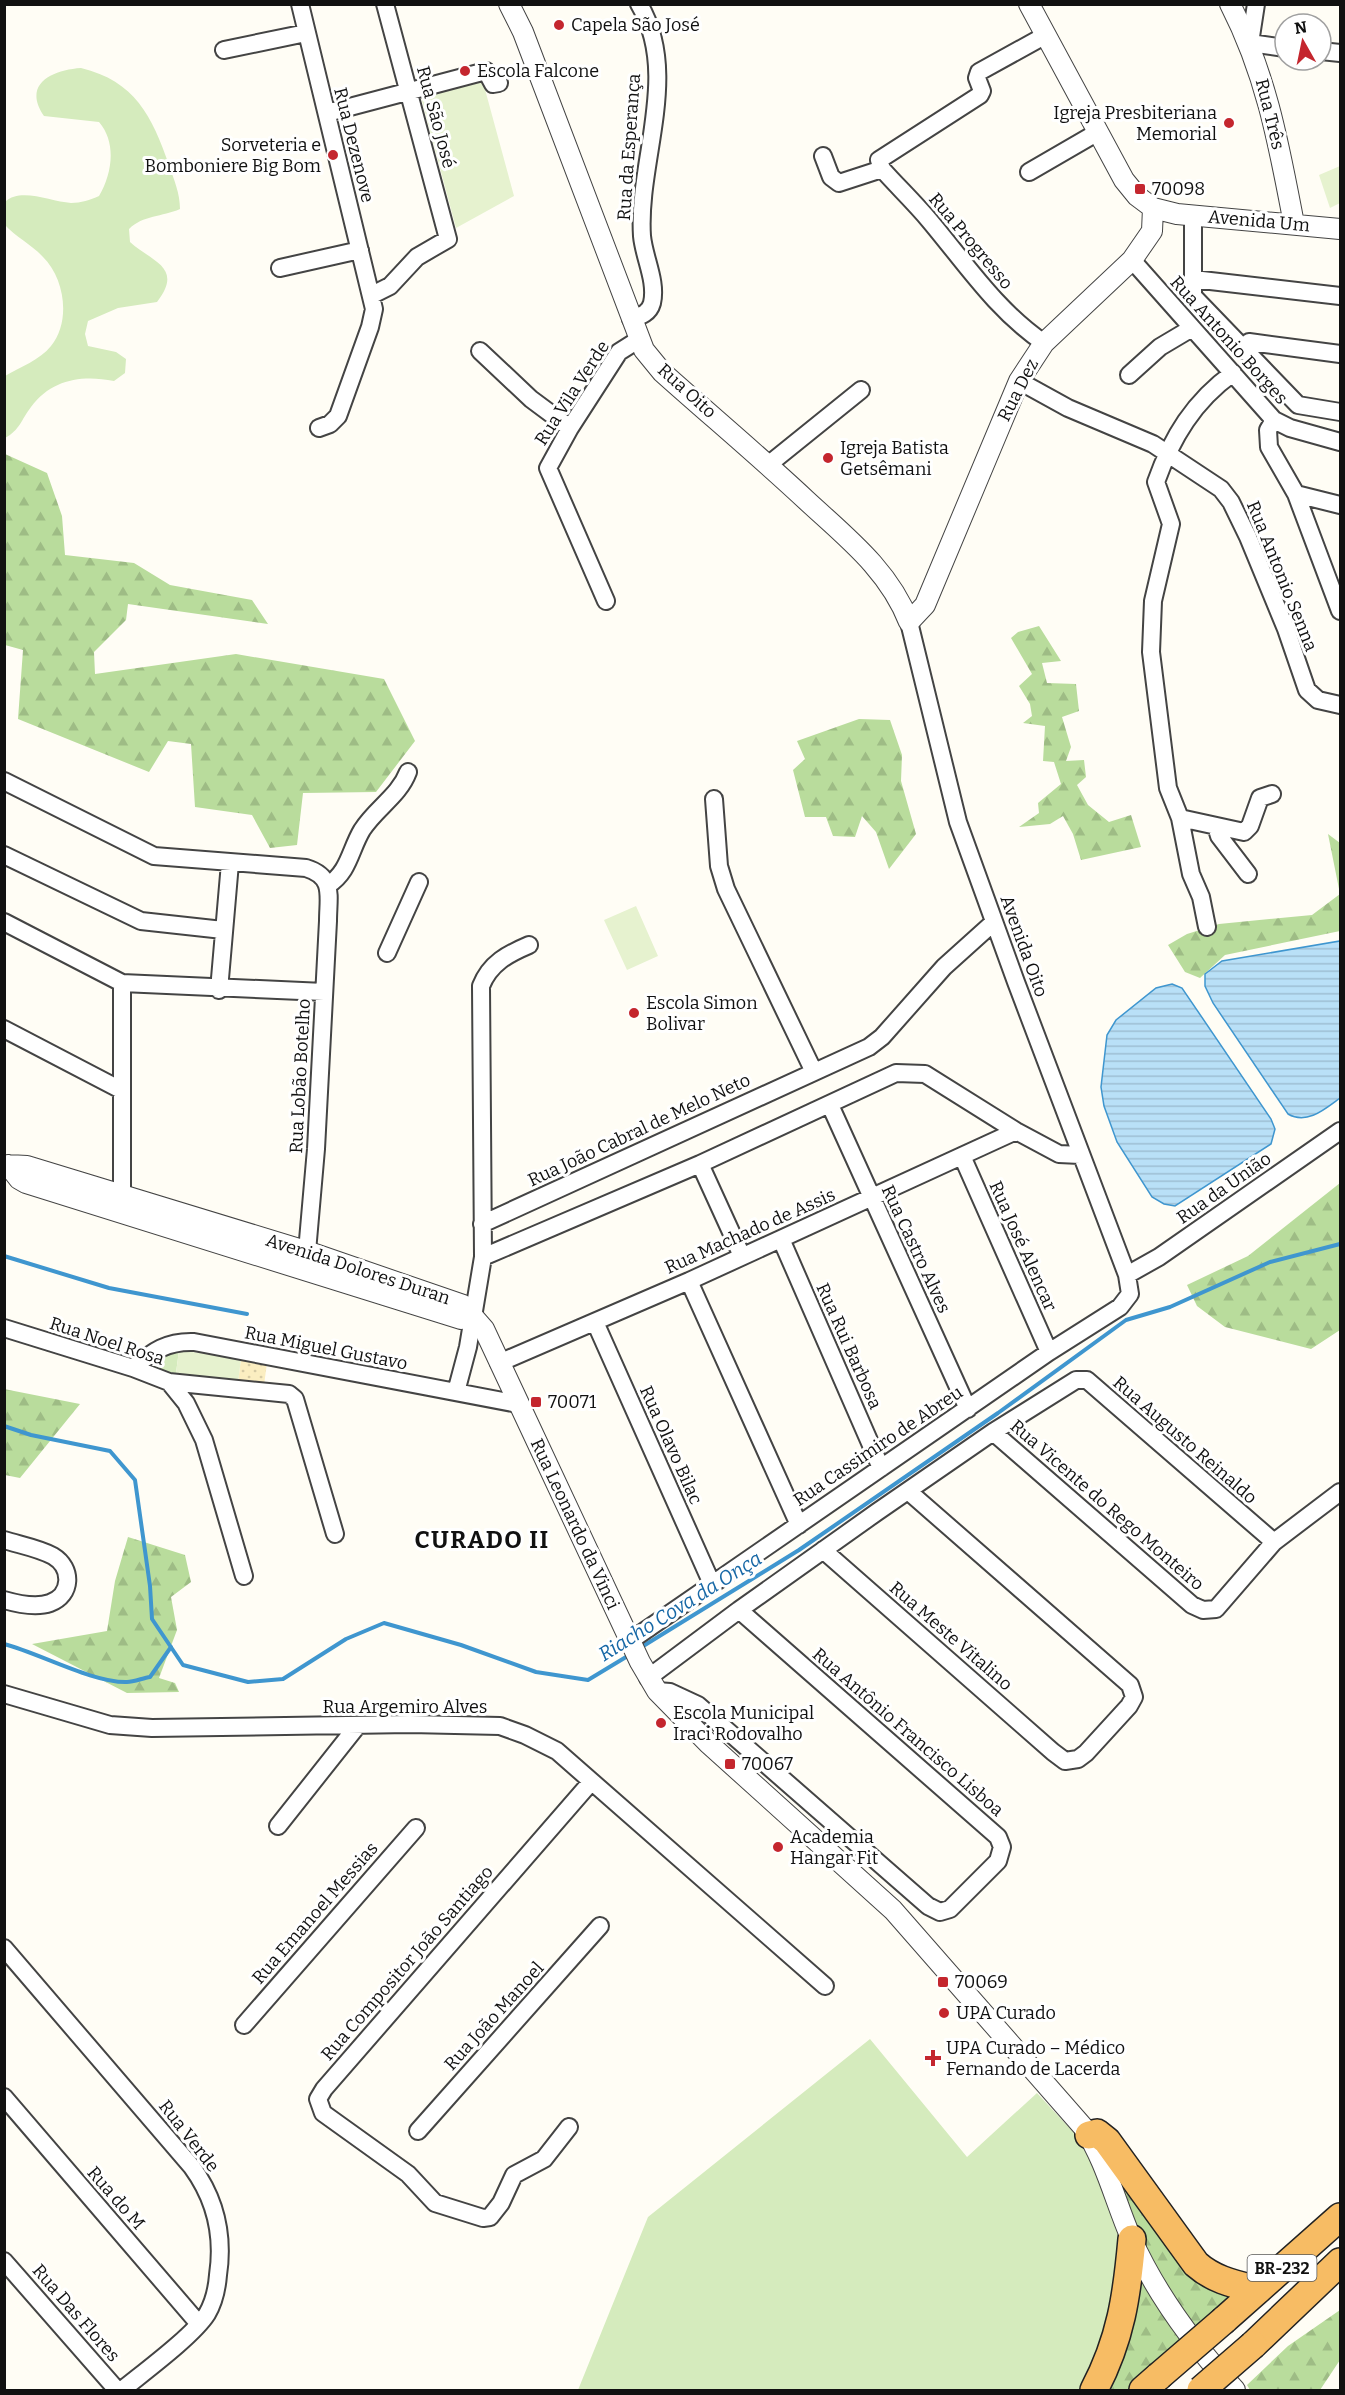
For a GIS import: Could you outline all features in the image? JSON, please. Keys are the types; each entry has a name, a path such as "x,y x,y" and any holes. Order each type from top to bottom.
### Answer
{"highway":[{"path":"1089,2135 1097,2133 1107,2141 1196,2264 1208,2275 1258,2290"},
{"name":"BR-232","path":"1151,2383 1341,2217"},
{"path":"1094,2391 1113,2350 1122,2322 1132,2239"},
{"name":"BR-232","path":"1201,2391 1341,2262"},
{"path":"1300,2300 1341,2284"}],"street":[{"name":"Rua Dezenove","path":"300,4 374,309 370,327 338,416 330,424 319,428"},
{"name":"Rua São José","path":"372,295 390,285 417,257 448,239 385,4"},
{"name":"Rua Oito","path":"509,4 523,32 638,340 662,372 859,547 901,600 909,622"},
{"name":"Rua da Esperança","path":"631,320 645,314 650,308 653,287 642,236 656,89 654,51 639,4"},
{"path":"1029,4 1124,180 1137,196 1153,208 1185,214 1193,296 1298,405 1341,412"},
{"path":"1230,4 1250,43 1273,46"},
{"name":"Rua Três","path":"1256,4 1250,43 1270,105 1294,224"},
{"path":"224,50 306,33"},
{"path":"823,156 831,177 839,183 882,162 980,95 982,91 976,78 979,72 1046,35"},
{"path":"327,113 486,71 493,84 499,83"},
{"path":"1029,172 1098,132"},
{"name":"Rua Progresso","path":"882,162 994,301 1044,343"},
{"name":"Rua Dez","path":"909,622 925,605 1019,381 1044,343 1132,260 1152,231 1153,208"},
{"name":"Avenida Um","path":"1185,214 1341,229"},
{"path":"280,268 360,250"},
{"name":"Rua Antonio Borges","path":"1132,260 1274,420 1290,428 1341,442"},
{"path":"1193,279 1341,296"},
{"path":"1129,375 1160,347 1192,328"},
{"name":"Rua Vila Verde","path":"606,601 549,474 550,464 570,428 619,352 638,340"},
{"path":"1249,342 1341,354"},
{"path":"480,351 531,399 570,428"},
{"path":"1207,927 1201,897 1191,874 1180,818 1168,788 1151,652 1153,601 1171,524 1156,482 1179,428 1200,400 1233,373"},
{"name":"Rua Antonio Senna","path":"1019,381 1068,408 1119,428 1168,453 1221,489 1231,502 1286,629 1307,690 1318,700 1341,705"},
{"path":"768,465 861,390"},
{"path":"1274,420 1268,430 1269,447 1296,494 1341,612"},
{"path":"1296,494 1341,505"},
{"name":"Avenida Oito","path":"909,622 950,794 994,922 1127,1275"},
{"path":"4,781 154,856 264,865 316,872 324,877 328,885 340,876 360,832 377,809 398,793 408,772"},
{"path":"1180,818 1203,821 1244,832 1250,826 1260,798 1272,794"},
{"path":"714,799 719,866 726,889 814,1072"},
{"path":"1216,826 1219,836 1248,874"},
{"path":"4,855 141,921 223,930"},
{"path":"219,990 230,863"},
{"path":"387,954 419,882"},
{"name":"Rua Lobão Botelho","path":"307,1260 324,992 328,885"},
{"path":"4,922 122,983 169,984 219,990 324,992"},
{"name":"Rua João Cabral de Melo Neto","path":"482,1224 877,1042 944,967 994,922"},
{"path":"456,1392 468,1347 483,1257 481,986 491,968 503,957 529,945"},
{"path":"122,983 122,1196"},
{"path":"4,1029 121,1090"},
{"path":"483,1257 700,1164 896,1073 925,1074 1016,1131 1059,1154 1080,1155"},
{"name":"Rua Castro Alves","path":"830,1105 968,1409"},
{"name":"Rua Machado de Assis","path":"499,1363 689,1281 1016,1131"},
{"name":"Rua da União","path":"1127,1275 1159,1257 1341,1131"},
{"name":"Rua José Alencar","path":"962,1156 1049,1352"},
{"path":"700,1164 741,1256"},
{"name":"Avenida Dolores Duran","path":"6,1165 26,1183 117,1213 307,1260"},
{"name":"Avenida Dolores Duran","path":"6,1165 27,1166 122,1196 307,1260 461,1318 472,1314"},
{"name":"Rua Rui Barbosa","path":"781,1239 882,1468"},
{"name":"Rua Cassimiro de Abreu","path":"642,1664 712,1584 1049,1352 1125,1303 1131,1290 1127,1275"},
{"path":"689,1281 799,1525"},
{"name":"Rua Leonardo da Vinci","path":"472,1314 484,1329 642,1664 708,1743 893,1910 1089,2135 1102,2160 1132,2239 1178,2320 1235,2391"},
{"name":"Rua Olavo Bilac","path":"595,1322 712,1584"},
{"name":"Rua Noel Rosa","path":"4,1328 133,1368 169,1382 186,1403 204,1440 244,1576"},
{"name":"Rua Miguel Gustavo","path":"133,1368 156,1349 168,1344 194,1342 518,1404"},
{"name":"Rua Augusto Reinaldo","path":"993,1432 1067,1384 1077,1380 1087,1380 1274,1542"},
{"path":"169,1382 289,1394 295,1399 335,1534"},
{"path":"642,1664 739,1610 993,1432"},
{"name":"Rua Vicente do Rego Monteiro","path":"993,1432 1192,1605 1203,1610 1216,1609 1274,1542 1340,1493"},
{"name":"Rua Meste Vitalino","path":"823,1550 1053,1752 1065,1761 1078,1759 1129,1706 1134,1697 1134,1690 908,1491"},
{"path":"4,1540 55,1557 65,1569 68,1580 66,1590 50,1603 36,1606 5,1603"},
{"name":"Rua Antônio Francisco Lisboa","path":"642,1664 670,1692 698,1705 923,1901 940,1912 950,1909 998,1861 1002,1846 998,1837 739,1610"},
{"name":"Rua Argemiro Alves","path":"4,1694 110,1725 152,1728 358,1725 500,1726 525,1735 556,1751 825,1986"},
{"path":"278,1826 358,1725"},
{"name":"Rua Compositor João Santiago","path":"569,2127 544,2159 514,2175 501,2203 490,2217 483,2218 435,2203 408,2174 323,2113 318,2099 347,2062 591,1782"},
{"name":"Rua Emanoel Messias","path":"243,2025 416,1827"},
{"name":"Rua João Manoel","path":"417,2131 600,1926"},
{"name":"Rua Verde","path":"4,1948 202,2181 218,2219 222,2247 216,2292 207,2314 199,2324 119,2391"},
{"name":"Rua do M","path":"4,2097 199,2324"},
{"name":"Rua Das Flores","path":"4,2261 119,2391"}],"green space":[{"path":"81,68 100,74 128,91 148,116 163,147 179,197 180,209 140,221 129,229 130,242 162,266 167,281 157,302 118,308 88,321 85,334 88,346 116,352 126,359 125,373 114,381 79,379 48,390 31,407 17,428 5,438 5,376 36,359 51,346 61,325 63,300 50,266 43,257 5,225 5,202 28,195 71,203 99,196 107,178 111,159 108,139 99,122 44,116 38,105 36,95 43,81 60,72"},
{"path":"483,82 514,196 456,228 421,97"},
{"path":"1340,166 1340,203 1330,208 1319,175"},
{"path":"5,454 47,473 62,516 65,555 134,563 170,585 252,600 268,624 128,604 126,620 94,652 95,674 236,654 384,679 415,741 376,792 303,793 297,845 270,848 252,815 195,807 191,744 168,741 149,772 18,719 23,650 5,645"},
{"path":"1039,626 1061,661 1042,663 1047,683 1076,684 1079,711 1062,717 1071,747 1066,761 1084,760 1086,777 1077,785 1088,805 1109,822 1131,815 1141,847 1081,860 1073,834 1063,816 1050,824 1019,827 1039,813 1038,803 1061,784 1054,762 1043,761 1045,726 1023,723 1032,716 1030,704 1019,686 1032,674 1011,638 1018,632"},
{"path":"859,719 890,720 902,755 901,781 916,834 889,869 876,832 862,816 855,837 833,836 826,817 805,817 793,770 805,759 797,741"},
{"path":"1328,834 1340,843 1340,894"},
{"path":"1340,894 1340,931 1225,955 1200,978 1185,972 1168,945 1187,934 1219,924 1312,915"},
{"path":"636,906 658,956 627,970 604,920"},
{"path":"1340,1183 1340,1330 1311,1349 1225,1327 1197,1306 1187,1285 1248,1256"},
{"path":"179,1350 176,1373 156,1371 153,1361 156,1355"},
{"path":"179,1350 241,1359 238,1382 176,1373"},
{"path":"4,1389 80,1404 20,1478 5,1475"},
{"path":"128,1537 185,1555 191,1582 171,1597 177,1630 159,1678 175,1683 179,1692 127,1693 32,1644 107,1631 115,1581"},
{"path":"870,2039 967,2157 1037,2093 1089,2149 1123,2245 1111,2335 1079,2390 578,2390 648,2217"},
{"path":"1100,2147 1142,2200 1247,2294 1194,2330 1152,2263"},
{"path":"1134,2258 1183,2344 1132,2390 1105,2390"},
{"path":"1340,2310 1340,2360 1320,2390 1250,2390 1247,2385 1288,2346"}],"sand":[{"path":"241,1359 267,1363 264,1385 238,1382"}],"water":[{"path":"1340,941 1340,1098 1309,1117 1295,1117 1288,1114 1213,1003 1205,986 1205,974 1222,961"},
{"path":"1172,984 1182,988 1271,1119 1275,1129 1271,1144 1175,1206 1164,1204 1152,1197 1117,1142 1104,1106 1101,1087 1107,1035 1116,1020 1156,988"}],"waterway":[{"name":"Riacho Cova da Onça","path":"640,1648 799,1550 998,1413 1126,1320 1170,1307 1270,1262 1340,1244"},
{"path":"4,1256 109,1288 247,1314"},
{"name":"Riacho Cova da Onça","path":"4,1426 31,1435 110,1451 135,1480 150,1586 152,1619 183,1665 248,1682 283,1679 346,1639 384,1623 461,1645 536,1672 588,1680 631,1654"},
{"name":"Riacho Cova da Onça","path":"4,1644 98,1678 127,1682 150,1677 171,1647"}],"place":[{"name":"Capela São José","path":"559,25"},
{"name":"Escola Falcone","path":"465,71"},
{"name":"Igreja Presbiteriana Memorial","path":"1229,123"},
{"name":"Sorveteria e Bomboniere Big Bom","path":"333,155"},
{"name":"70098","path":"1140,189"},
{"name":"Igreja Batista Getsêmani","path":"828,458"},
{"name":"Escola Simon Bolivar","path":"634,1013"},
{"name":"70071","path":"536,1402"},
{"name":"Escola Municipal Iraci Rodovalho","path":"661,1723"},
{"name":"70067","path":"730,1764"},
{"name":"Academia Hangar Fit","path":"778,1847"},
{"name":"70069","path":"943,1982"},
{"name":"UPA Curado","path":"944,2013"},
{"name":"UPA Curado – Médico Fernando de Lacerda","path":"933,2058"}],"district":[{"name":"CURADO II","path":"482,1540"}]}
